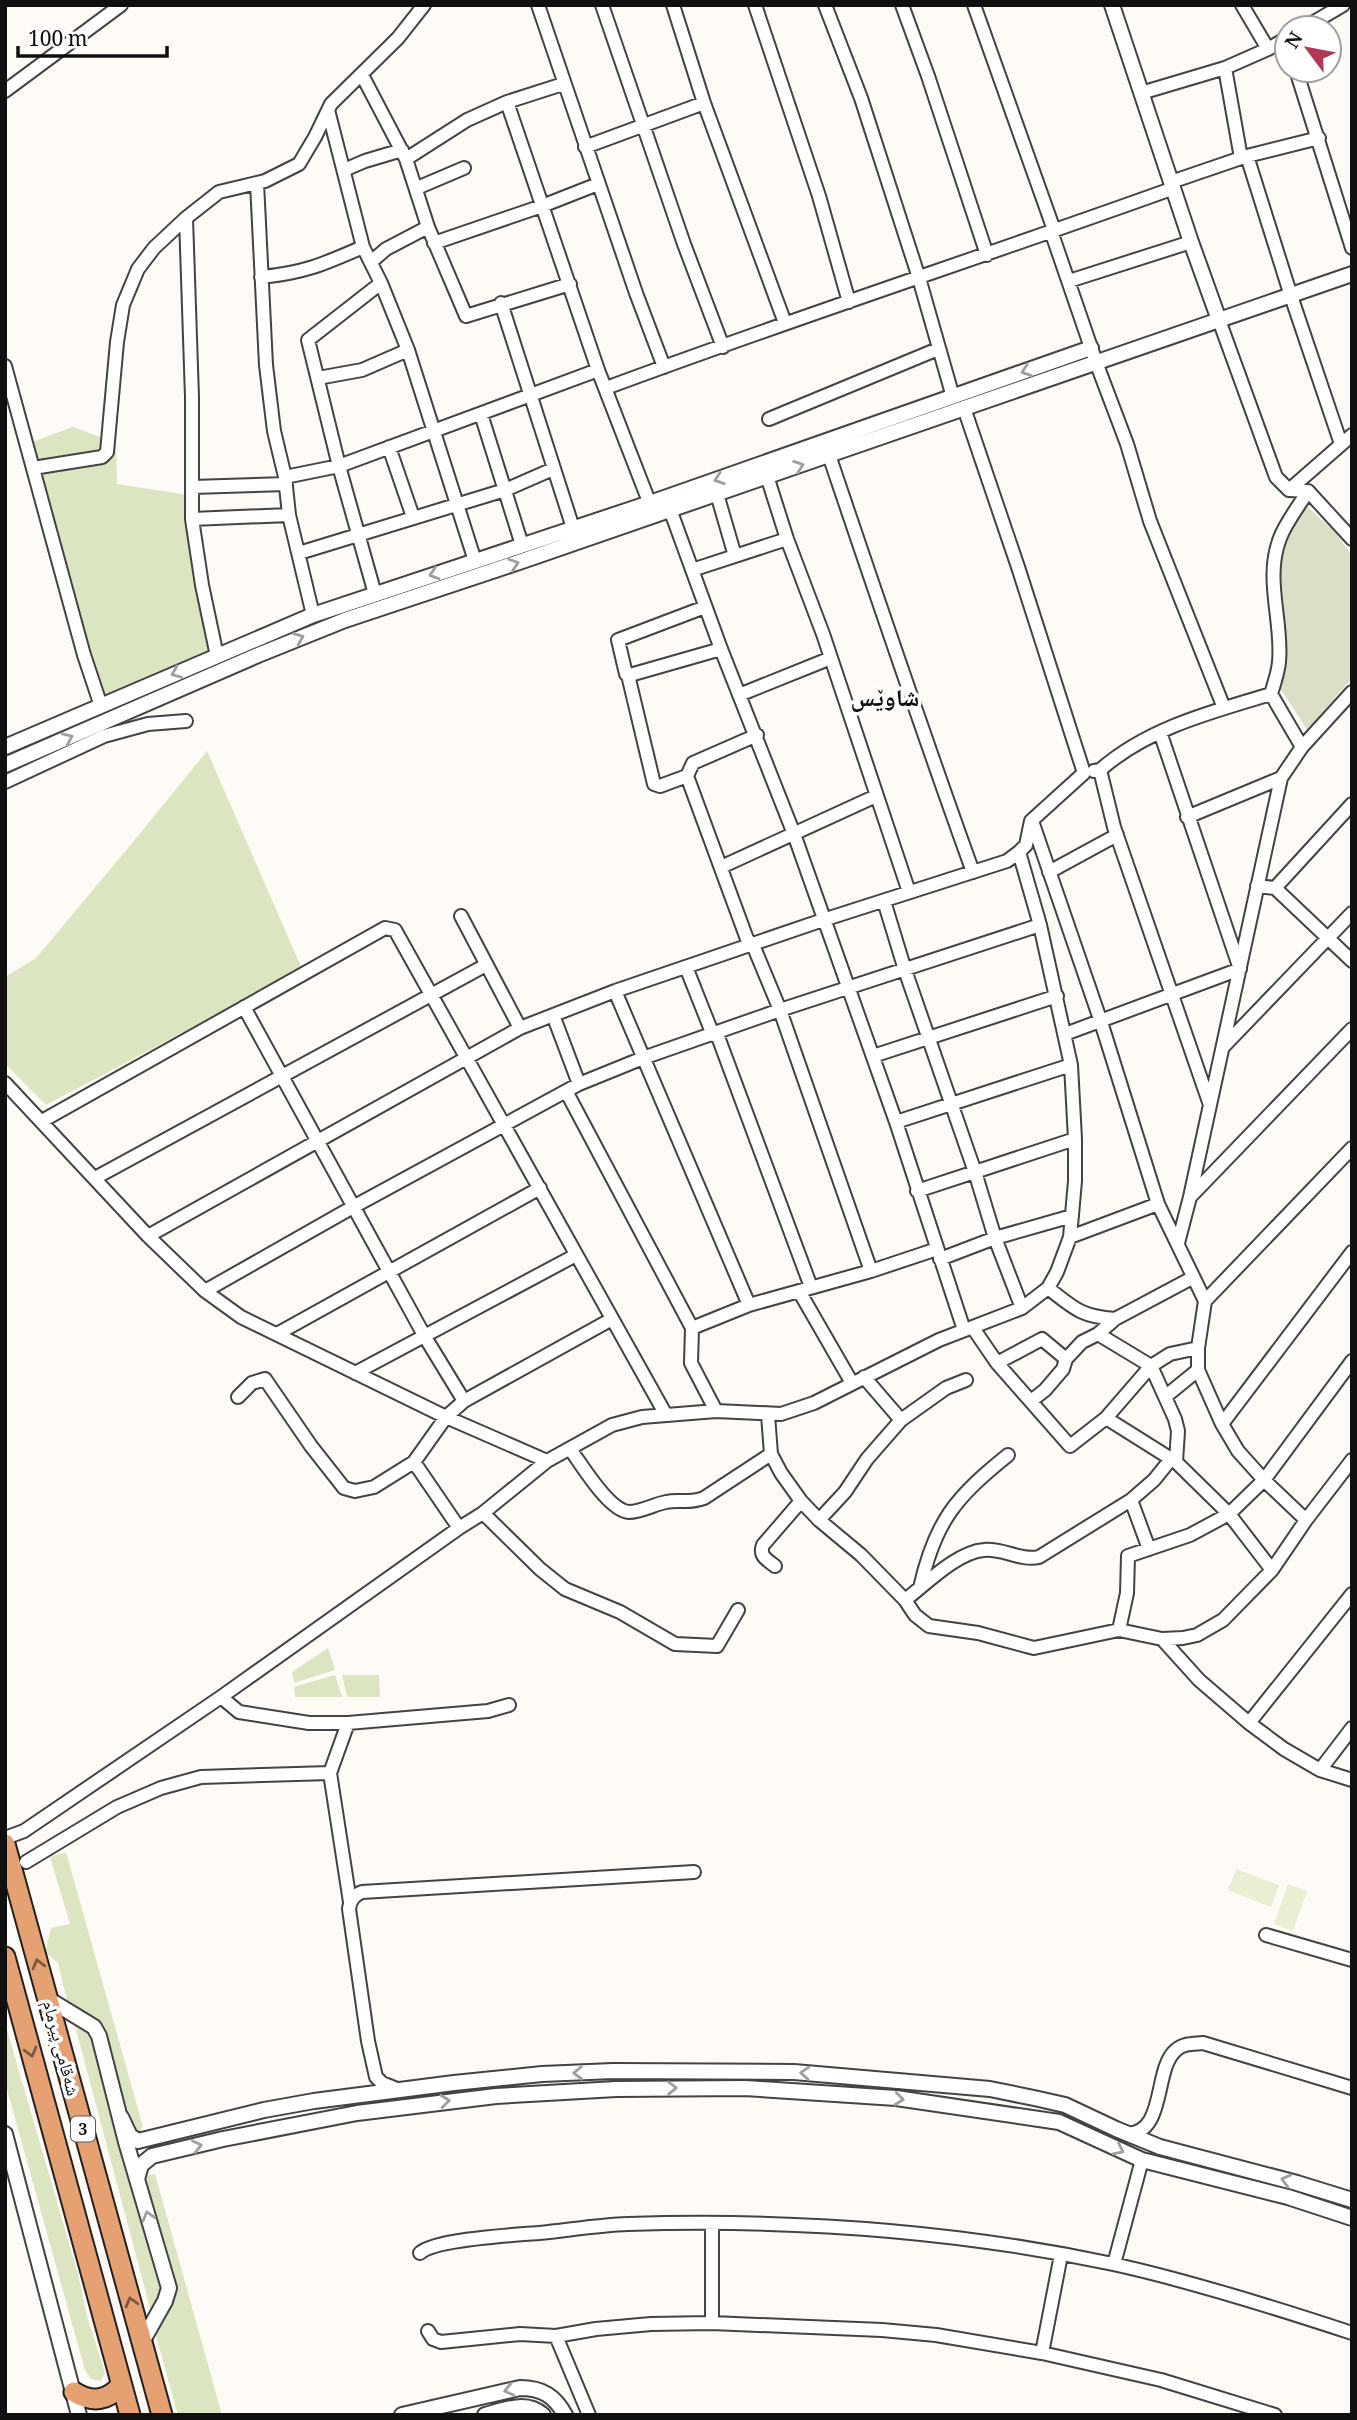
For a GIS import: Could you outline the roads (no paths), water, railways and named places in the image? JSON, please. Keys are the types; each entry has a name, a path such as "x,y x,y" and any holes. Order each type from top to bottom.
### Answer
{"highway":[{"name":"شەقامی پیرمام","path":"5,1844 162,2415"},
{"name":"شەقامی پیرمام","path":"6,1963 118,2389 130,2415"},
{"path":"77,2407 84,2398 105,2398 118,2389"},
{"path":"104,2415 118,2389"}],"street":[{"path":"5,91 121,5"},
{"path":"33,468 102,457 107,452 110,445 117,342 123,305 138,270 154,248 219,192 265,181 299,164 331,104 398,38 424,5"},
{"path":"538,5 563,84 664,366"},
{"path":"603,5 684,244 723,347"},
{"path":"673,5 704,103 785,323"},
{"path":"755,5 819,196 849,302"},
{"path":"825,5 861,98 919,278 953,397"},
{"path":"902,5 987,255"},
{"path":"974,5 1053,230 1093,355 1127,444 1150,521 1224,708"},
{"path":"1242,5 1268,49"},
{"path":"1328,14 1343,5"},
{"path":"1117,7 1141,93 1191,242 1276,477 1289,490 1308,491 1347,522 1352,539"},
{"path":"1141,93 1224,68 1273,46"},
{"path":"1224,68 1244,157 1291,296 1347,440 1289,490"},
{"path":"362,75 404,154 434,243 466,316 501,303 570,284"},
{"path":"344,170 365,160 404,154 507,102 563,84"},
{"path":"1301,84 1352,248"},
{"path":"507,102 598,370 652,509"},
{"path":"585,147 704,103"},
{"path":"328,110 363,247 408,350 475,561"},
{"path":"606,388 785,323 987,255 1244,157 1319,138"},
{"path":"416,188 464,168"},
{"path":"257,183 261,277 274,431 289,515 313,615"},
{"path":"434,243 598,184"},
{"path":"186,218 192,519 217,656"},
{"path":"371,261 386,249 428,227"},
{"path":"1069,281 1191,242"},
{"path":"261,277 312,270 363,247"},
{"path":"5,765 345,620 668,504 953,397 1219,320 1352,274"},
{"path":"375,594 339,466 308,340 381,283"},
{"path":"501,303 573,528"},
{"path":"769,419 938,349"},
{"path":"318,378 362,370 408,350"},
{"path":"668,504 716,494 964,408 1093,355"},
{"path":"5,366 84,655 101,706"},
{"path":"192,487 285,481 339,466 598,370"},
{"path":"964,408 1084,773"},
{"path":"481,414 522,545"},
{"path":"389,447 413,517"},
{"path":"829,455 884,613 908,692 973,872"},
{"path":"299,553 505,490 553,469"},
{"path":"767,477 909,892"},
{"path":"1302,747 1271,694 1279,664 1273,564 1280,537 1308,491"},
{"path":"716,494 735,556"},
{"path":"668,504 721,649 794,834 896,1122 938,1254 969,1329 1070,1446 1106,1418 1151,1366 1170,1354 1198,1348"},
{"path":"5,747 313,615 573,528 652,509"},
{"path":"192,519 289,515"},
{"path":"692,570 787,539"},
{"path":"705,607 618,640 654,784 660,786 687,776 693,763 757,735"},
{"path":"252,640 258,655"},
{"path":"628,675 721,649"},
{"path":"740,695 831,658"},
{"path":"1178,1243 1281,778 1302,747 1352,692"},
{"path":"148,1236 520,1028 615,991 1007,861 1026,845 1031,821 1084,773 1100,770 1147,736 1271,694"},
{"path":"5,782 104,736 148,724 186,720"},
{"path":"1160,732 1240,969"},
{"path":"1100,770 1117,835 1210,1105"},
{"path":"687,776 747,939 753,945 780,1010 871,1271"},
{"path":"1187,817 1281,778"},
{"path":"721,867 876,796"},
{"path":"1275,888 1352,804"},
{"path":"1031,821 1101,1022 1158,1204 1205,1301"},
{"path":"1049,872 1117,835"},
{"path":"5,1838 24,1831 221,1697 483,1513 547,1461 612,1425 642,1417 716,1410 781,1414 814,1403 939,1340 1022,1308 1048,1288 1070,1237 1075,1139 1071,1065 1040,925 1019,852"},
{"path":"1258,886 1275,888 1352,961"},
{"path":"884,901 995,1238 1022,1308"},
{"path":"1222,1048 1352,913"},
{"path":"461,916 520,1028"},
{"path":"205,1291 353,1206 579,1084 643,1058 715,1035 780,1010 1040,925"},
{"path":"42,1121 384,928 395,930 666,1415"},
{"path":"95,1178 486,965"},
{"path":"685,967 715,1035 805,1289 858,1380 901,1420"},
{"path":"1065,1034 1240,969"},
{"path":"615,991 749,1305"},
{"path":"873,1056 1056,996"},
{"path":"244,1007 425,1337 464,1401"},
{"path":"553,1015 579,1084"},
{"path":"1190,1196 1352,1029"},
{"path":"896,1122 1071,1065"},
{"path":"5,1083 148,1236 205,1291 241,1317 446,1417 547,1461"},
{"path":"566,1091 692,1328 691,1363 716,1410"},
{"path":"917,1191 1075,1139"},
{"path":"1306,1520 1238,1451 1222,1424 1198,1370 1198,1348 1205,1301 1352,1148"},
{"path":"276,1334 540,1188"},
{"path":"1070,1237 1158,1204"},
{"path":"692,1328 749,1305 1072,1216"},
{"path":"1222,1424 1352,1252"},
{"path":"355,1373 576,1255"},
{"path":"1031,1401 1045,1390 1063,1369 1066,1359 1082,1342 1098,1334 1115,1319 1192,1278"},
{"path":"1048,1288 1079,1312 1092,1317 1115,1319"},
{"path":"238,1397 253,1383 265,1379 344,1488 355,1491 374,1487 414,1462 446,1417 464,1401 612,1319"},
{"path":"905,1600 964,1556 984,1550 1021,1557 1039,1557 1131,1500 1173,1461 1178,1431 1166,1396 1151,1366 1098,1334"},
{"path":"997,1363 1042,1339 1066,1359"},
{"path":"1119,1630 1127,1592 1128,1556 1190,1535 1230,1514 1264,1480 1352,1361"},
{"path":"1166,1396 1198,1370"},
{"path":"820,1520 901,1420 946,1388 965,1380"},
{"path":"768,1415 772,1454 781,1473 801,1502 861,1555 905,1600 915,1615 929,1626 978,1633 1034,1648 1119,1630 1162,1639 1183,1638 1209,1630 1223,1620 1272,1570 1352,1460"},
{"path":"1106,1418 1173,1461 1230,1514 1272,1570"},
{"path":"570,1449 608,1500 629,1512 671,1501 692,1503 772,1454"},
{"path":"920,1588 927,1557 947,1515 958,1499 979,1478 1008,1455"},
{"path":"414,1462 459,1528"},
{"path":"1131,1500 1149,1549"},
{"path":"775,1566 761,1553 763,1545 801,1502"},
{"path":"483,1513 540,1569 565,1589 621,1612 675,1644 717,1646 738,1610"},
{"path":"1249,1723 1352,1594"},
{"path":"1162,1639 1199,1680 1284,1749 1320,1770 1352,1780"},
{"path":"221,1697 239,1713 309,1723 348,1723 488,1711 509,1705"},
{"path":"348,1723 330,1773 368,2041 376,2077 382,2083 397,2089"},
{"path":"1320,1770 1352,1728"},
{"path":"26,1863 117,1807 161,1788 201,1777 330,1773"},
{"path":"350,1902 362,1892 694,1872"},
{"path":"1266,1935 1352,1960"},
{"path":"48,1999 94,2026 97,2031 169,2288 168,2295 142,2342"},
{"path":"357,2096 369,2079 368,2041"},
{"path":"1126,2134 1144,2129 1150,2121 1171,2056 1184,2045 1215,2047 1352,2088"},
{"path":"121,2117 130,2136 138,2141 264,2110 397,2089 542,2074 685,2070 794,2072 990,2089 1065,2105 1126,2134 1166,2148 1352,2200"},
{"path":"137,2179 141,2165 152,2156 223,2139 416,2105 496,2096 682,2087 808,2091 953,2106 1059,2122 1142,2160 1289,2197 1352,2218"},
{"path":"953,2106 979,2104 982,2099 977,2093 958,2087"},
{"path":"1160,2093 1153,2130 1166,2148"},
{"path":"1033,2119 998,2108 994,2101 999,2097 1034,2098"},
{"path":"329,2099 295,2109 290,2115 292,2120 298,2121 330,2119"},
{"path":"245,2116 275,2115 278,2121 269,2132"},
{"path":"5,2134 77,2407"},
{"path":"1114,2264 1142,2160"},
{"path":"420,2253 429,2246 626,2224 793,2224 877,2228 938,2234 1114,2264 1352,2333"},
{"path":"712,2224 712,2323"},
{"path":"1042,2353 1061,2255"},
{"path":"428,2332 433,2339 441,2342 507,2335 556,2336 609,2328 712,2323 882,2330 1042,2353 1161,2380 1275,2415"},
{"path":"556,2336 589,2415"},
{"path":"402,2415 520,2388 545,2393 559,2403 565,2415"},
{"path":"485,2415 521,2407 531,2407 543,2415"}],"district":[{"name":"شاوێس","path":"885,698"}]}
